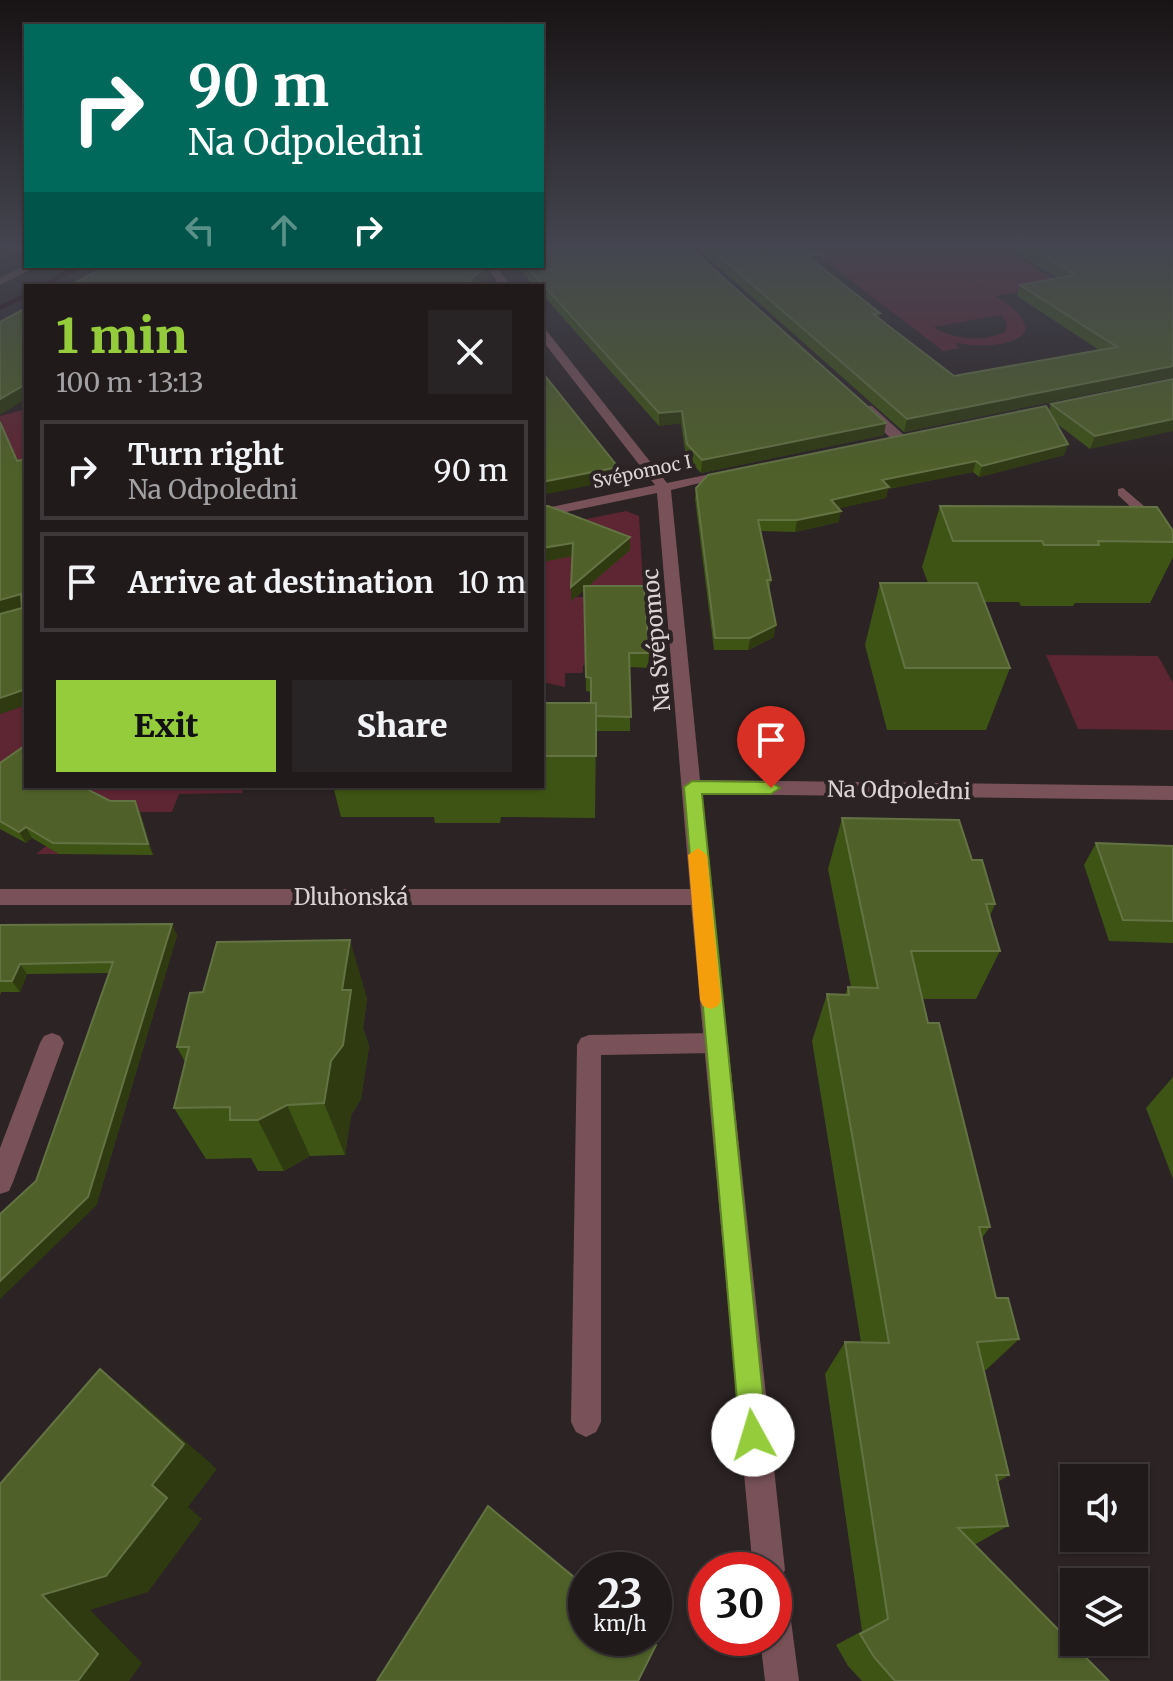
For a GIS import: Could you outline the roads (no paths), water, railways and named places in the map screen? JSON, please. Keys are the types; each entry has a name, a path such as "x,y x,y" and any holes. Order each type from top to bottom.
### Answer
{"street":[{"path":"544,335 664,488"},
{"path":"852,396 900,439"},
{"path":"885,442 915,435"},
{"name":"Svépomoc I","path":"544,513 746,471"},
{"name":"Na Svépomoc","path":"664,488 692,787"},
{"path":"1123,492 1173,539"},
{"path":"692,787 767,1552"},
{"name":"Na Odpoledni","path":"692,787 1173,793"},
{"name":"Dluhonská","path":"0,897 701,897"},
{"path":"0,1182 52,1043"},
{"path":"586,1422 589,1045 715,1043"},
{"path":"779,1656 782,1681"}]}
